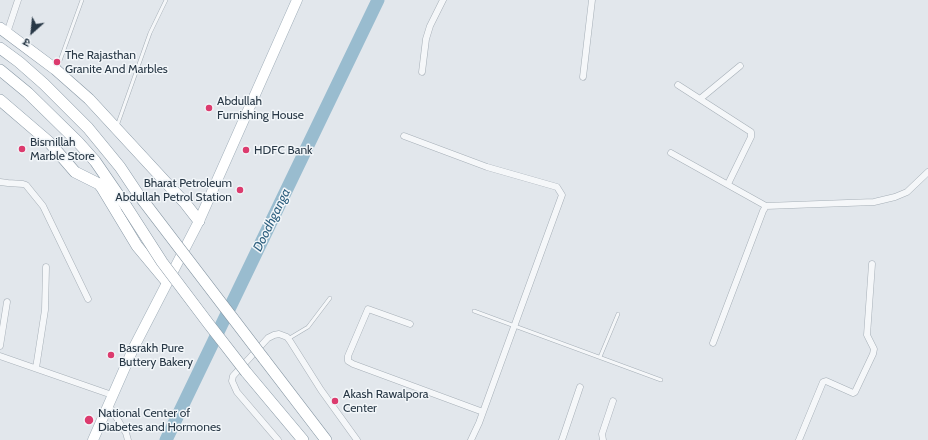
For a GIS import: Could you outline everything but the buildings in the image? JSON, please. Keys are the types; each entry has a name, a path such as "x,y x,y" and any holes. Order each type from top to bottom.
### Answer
{"highway":[{"path":"3,30 57,70 89,99 185,202 199,221"},
{"path":"0,48 44,84 83,123 120,167 138,194 326,440"},
{"path":"0,70 28,93 78,142 95,161 162,262 246,372 303,440"},
{"path":"0,100 49,142 75,172 99,184 137,246 167,282"}],"main road":[{"path":"94,440 134,347 199,221 297,0"}],"street":[{"path":"3,30 18,0"},
{"path":"422,72 426,39 430,26 443,0"},
{"path":"583,77 592,0"},
{"path":"700,99 740,66"},
{"path":"678,85 751,132 751,137 728,184"},
{"path":"404,136 486,167 557,187 562,194 483,412 471,440"},
{"path":"671,153 766,206 874,202 895,197 907,192 928,172"},
{"path":"0,182 26,185 42,206 88,299"},
{"path":"713,343 766,206"},
{"path":"799,440 823,382 826,381 853,393 855,392 873,354 874,349 867,335 872,264"},
{"path":"36,368 45,310 46,266"},
{"path":"0,346 7,302"},
{"path":"410,324 368,309 366,310 348,356 348,361 483,412"},
{"path":"278,440 237,392 232,380 233,376 268,338 279,334 288,339 321,390 357,440"},
{"path":"0,356 36,368 110,400 128,440"},
{"path":"562,440 580,387"},
{"path":"603,440 602,434 613,401"}],"lane":[{"path":"57,70 82,0"},
{"path":"116,128 150,33 166,0"},
{"path":"288,339 308,327 330,298"},
{"path":"474,311 661,380"},
{"path":"600,357 618,314"}],"waterway":[{"name":"Doodhganga","path":"166,440 378,0"}],"place":[{"name":"The Rajasthan Granite And Marbles","path":"57,62"},
{"name":"Abdullah Furnishing House","path":"209,108"},
{"name":"Bismillah Marble Store","path":"22,149"},
{"name":"HDFC Bank","path":"246,150"},
{"name":"Bharat Petroleum Abdullah Petrol Station","path":"240,190"},
{"name":"Basrakh Pure Buttery Bakery","path":"111,355"},
{"name":"Akash Rawalpora Center","path":"335,401"},
{"name":"National Center of Diabetes and Hormones","path":"89,420"}]}
